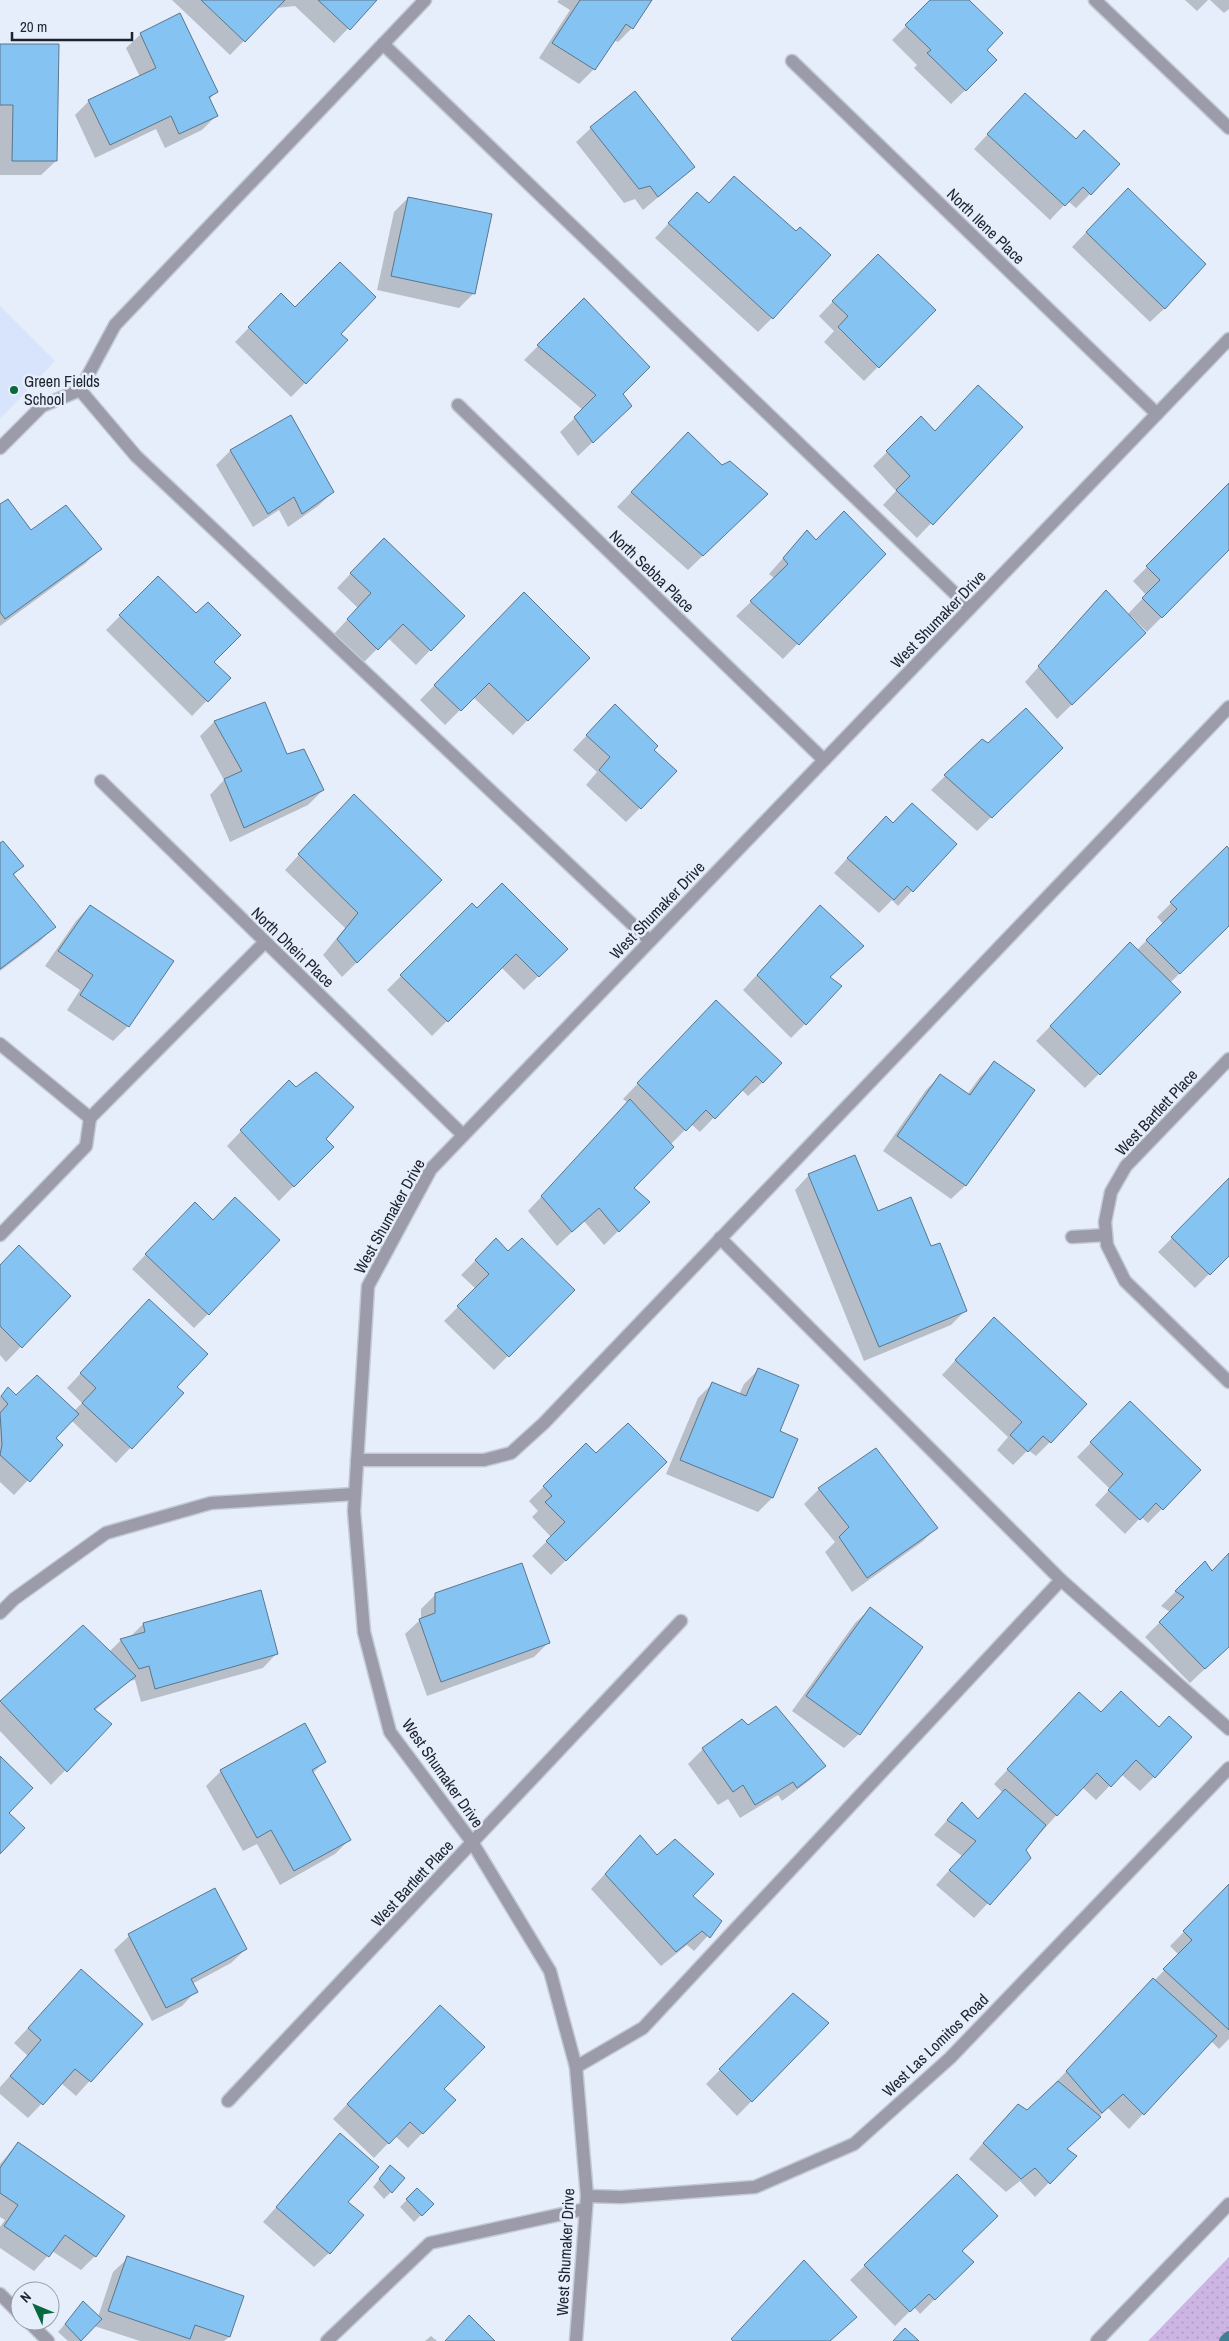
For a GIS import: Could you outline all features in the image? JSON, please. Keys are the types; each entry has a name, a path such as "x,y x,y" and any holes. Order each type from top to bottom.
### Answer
{"street":[{"path":"0,448 42,406 80,390 115,325 425,0"},
{"path":"1095,0 1229,128"},
{"path":"383,44 970,608"},
{"name":"North Ilene Place","path":"792,61 1157,414"},
{"name":"West Shumaker Drive","path":"576,2341 586,2203 576,2067 550,1971 472,1842 390,1732 364,1632 354,1494 368,1286 431,1169 1229,339"},
{"path":"80,390 136,456 650,941"},
{"name":"North Sebba Place","path":"458,404 824,760"},
{"path":"357,1460 484,1460 511,1453 544,1423 1229,707"},
{"name":"North Dhein Place","path":"101,781 463,1136"},
{"path":"0,1235 86,1146 90,1118 265,942"},
{"path":"0,1044 90,1118"},
{"name":"West Bartlett Place","path":"1229,1059 1126,1166 1111,1192 1105,1222 1107,1245 1124,1281 1229,1382"},
{"path":"1072,1237 1106,1235"},
{"path":"720,1238 1061,1580 1229,1730"},
{"path":"0,1613 14,1599 106,1533 211,1503 354,1494"},
{"path":"576,2067 643,2028 1061,1580"},
{"name":"West Bartlett Place","path":"228,2101 681,1621"},
{"name":"West Las Lomitos Road","path":"327,2341 430,2243 586,2203 621,2197 755,2187 854,2144 950,2058 1229,1768"},
{"path":"1096,2341 1229,2204"},
{"path":"0,2294 10,2304"},
{"path":"38,2331 48,2341"}],"shaded area":[{"name":"Green Fields School","path":"0,306 55,361 0,419"},
{"path":"1229,2257 1229,2341 1148,2341"}],"building":[{"path":"201,0 285,0 245,42"},
{"path":"318,0 377,0 350,30"},
{"path":"580,0 652,0 633,29 626,24 595,70 552,43"},
{"path":"930,0 969,0 1003,33 987,50 997,60 966,91 927,53 931,50 905,25"},
{"path":"180,13 218,92 209,97 218,116 179,134 171,116 110,145 88,100 156,68 140,33"},
{"path":"0,44 59,44 57,161 12,161 13,105 0,105"},
{"path":"635,91 695,167 658,197 650,186 639,189 590,127"},
{"path":"1025,93 1076,139 1084,130 1120,164 1091,195 1083,187 1065,206 987,134"},
{"path":"734,176 796,231 800,227 831,255 773,319 668,223 697,192 709,203"},
{"path":"1128,188 1206,264 1165,309 1086,232"},
{"path":"408,197 492,214 475,294 391,276"},
{"path":"878,254 936,310 879,368 838,327 848,316 832,301"},
{"path":"340,262 376,297 341,334 348,340 306,384 248,327 281,293 295,307"},
{"path":"584,298 650,367 623,394 632,406 593,443 574,417 596,395 537,345"},
{"path":"978,385 1023,427 933,525 896,490 910,476 886,451 921,416 935,431"},
{"path":"291,415 334,492 302,514 294,497 268,514 230,450"},
{"path":"688,432 722,465 730,461 768,494 703,556 631,492"},
{"path":"1229,483 1229,550 1162,618 1142,598 1160,580 1146,566"},
{"path":"8,499 31,530 66,505 102,549 5,619 0,612 0,504"},
{"path":"844,511 886,554 799,645 750,601 788,564 783,558 807,530 816,540"},
{"path":"384,538 465,616 431,651 403,624 378,650 347,619 371,593 350,573"},
{"path":"158,576 196,613 208,602 241,635 214,662 231,678 208,702 119,615"},
{"path":"1106,590 1146,633 1072,705 1038,666"},
{"path":"524,592 590,658 528,721 489,683 461,711 434,685"},
{"path":"265,702 287,754 304,749 324,790 244,828 224,779 242,771 214,721"},
{"path":"615,704 658,746 654,750 677,771 641,809 599,770 610,757 586,735"},
{"path":"1026,708 1063,748 992,818 944,775 982,739 988,743"},
{"path":"354,794 442,880 357,963 337,939 358,913 298,854"},
{"path":"912,803 957,844 913,892 907,886 894,900 847,858 886,816 893,823"},
{"path":"3,841 24,866 13,874 56,927 0,969 0,843"},
{"path":"1227,846 1229,849 1229,926 1180,974 1146,940 1177,909 1170,902"},
{"path":"502,883 568,949 539,977 516,954 448,1022 400,975 472,903 477,908"},
{"path":"90,905 174,961 129,1027 80,995 93,975 58,951"},
{"path":"820,905 864,946 830,977 842,986 806,1025 757,975"},
{"path":"1130,942 1181,992 1100,1075 1050,1026"},
{"path":"716,1000 782,1063 763,1083 756,1076 715,1119 706,1110 686,1131 637,1083"},
{"path":"994,1061 1035,1090 966,1186 897,1136 940,1074 970,1095"},
{"path":"316,1072 354,1107 326,1139 334,1147 294,1187 240,1130 289,1080 296,1087"},
{"path":"630,1099 674,1147 634,1188 650,1202 619,1232 599,1208 572,1232 541,1196"},
{"path":"855,1155 878,1211 911,1197 931,1246 940,1243 967,1311 879,1347 808,1174"},
{"path":"1229,1178 1229,1256 1210,1275 1171,1237"},
{"path":"235,1197 280,1240 209,1315 145,1254 195,1202 213,1220"},
{"path":"496,1238 508,1251 522,1238 575,1290 509,1357 457,1306 489,1274 475,1260"},
{"path":"19,1245 71,1296 22,1348 0,1326 0,1265"},
{"path":"149,1299 208,1354 177,1387 184,1393 132,1449 82,1403 96,1388 80,1373"},
{"path":"994,1317 1087,1404 1051,1443 1043,1436 1028,1452 1010,1435 1022,1422 955,1360"},
{"path":"758,1368 799,1385 780,1431 798,1439 773,1498 680,1460 712,1382 746,1396"},
{"path":"37,1375 79,1414 56,1438 63,1445 30,1482 0,1455 2,1445 0,1413 8,1404 1,1396 8,1387 16,1395"},
{"path":"1130,1401 1201,1470 1163,1510 1156,1503 1140,1520 1108,1490 1123,1474 1090,1442"},
{"path":"628,1423 667,1462 566,1561 546,1541 565,1522 545,1502 552,1496 543,1486 586,1443 596,1453"},
{"path":"876,1448 938,1528 867,1578 839,1537 849,1527 818,1488"},
{"path":"1229,1553 1229,1647 1205,1669 1159,1622 1184,1597 1175,1591 1205,1561 1212,1571"},
{"path":"522,1563 550,1643 441,1682 419,1619 435,1613 435,1593"},
{"path":"261,1590 278,1654 155,1689 149,1666 139,1669 120,1639 145,1632 143,1623"},
{"path":"870,1607 923,1647 860,1735 806,1696"},
{"path":"83,1625 136,1676 94,1709 112,1724 67,1772 0,1701"},
{"path":"1121,1691 1159,1727 1169,1716 1192,1737 1155,1778 1136,1760 1111,1787 1097,1773 1057,1816 1007,1769 1079,1692 1101,1712"},
{"path":"776,1706 826,1766 797,1788 793,1782 755,1805 743,1785 733,1792 702,1748 742,1719 748,1725"},
{"path":"305,1723 326,1762 312,1770 351,1840 294,1871 271,1830 257,1838 220,1770"},
{"path":"0,1756 33,1788 9,1813 25,1828 0,1854"},
{"path":"1005,1789 1046,1825 1026,1850 1031,1858 990,1905 949,1870 976,1841 947,1820 962,1802 978,1819"},
{"path":"640,1835 657,1855 675,1839 714,1874 693,1896 722,1921 710,1938 702,1931 676,1952 605,1874"},
{"path":"1229,1884 1229,2030 1163,1969 1192,1940 1183,1931"},
{"path":"215,1888 247,1949 191,1979 198,1992 166,2008 128,1934"},
{"path":"81,1969 143,2024 91,2082 75,2069 43,2105 10,2076 41,2040 28,2028"},
{"path":"1153,1978 1217,2036 1144,2115 1123,2094 1102,2113 1066,2071"},
{"path":"793,1993 829,2023 752,2102 719,2069"},
{"path":"440,2005 485,2047 444,2089 456,2100 423,2134 410,2122 389,2144 347,2104"},
{"path":"1058,2081 1101,2117 1067,2149 1077,2156 1050,2184 1035,2168 1021,2179 983,2143 1018,2104 1027,2110"},
{"path":"340,2133 379,2167 348,2202 364,2215 330,2254 276,2207"},
{"path":"18,2142 125,2216 96,2257 65,2235 49,2257 4,2226 18,2205 0,2193 0,2168"},
{"path":"390,2165 405,2178 392,2193 379,2179"},
{"path":"957,2174 998,2216 962,2251 974,2262 935,2300 929,2294 910,2312 864,2265"},
{"path":"417,2188 434,2204 422,2216 406,2199"},
{"path":"127,2256 244,2296 230,2337 195,2325 190,2339 108,2311"},
{"path":"804,2260 857,2317 830,2341 733,2341 731,2339"},
{"path":"83,2301 102,2319 81,2341 65,2324"},
{"path":"469,2315 495,2341 445,2341"},
{"path":"905,2328 919,2341 893,2341"}],"waterway":[{"path":"1225,2341 1229,2337"}],"place":[{"name":"Green Fields School","path":"14,390"}]}
